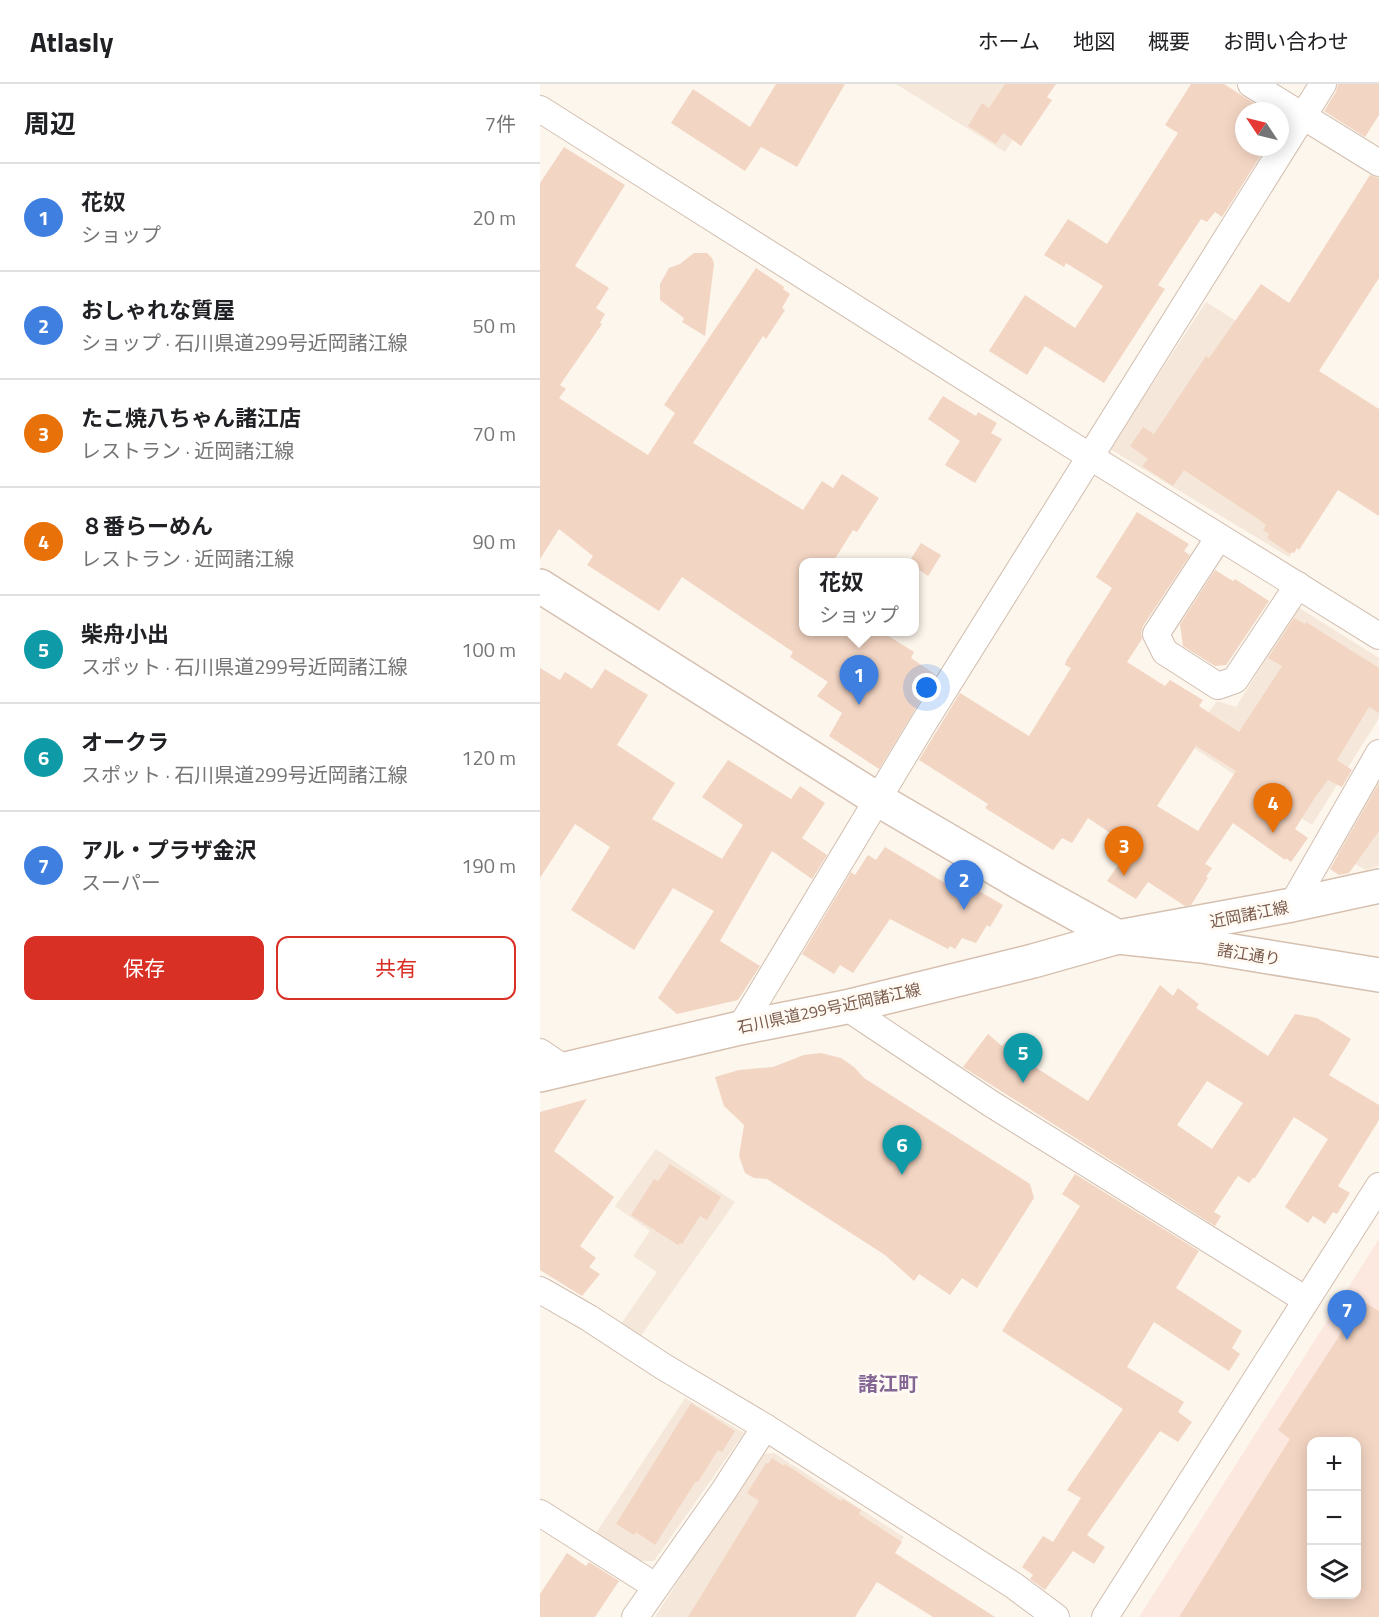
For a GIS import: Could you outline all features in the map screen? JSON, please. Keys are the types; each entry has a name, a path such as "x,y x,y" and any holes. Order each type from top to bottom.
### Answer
{"street":[{"path":"1251,84 1379,163"},
{"path":"740,1028 877,799 1323,84"},
{"path":"540,109 1089,456 1379,636"},
{"path":"1219,537 1156,634 1165,652 1218,686 1235,680 1298,585"},
{"path":"540,586 877,799 1118,937"},
{"path":"1292,905 1379,753"},
{"name":"近岡諸江線","path":"1118,937 1292,905 1379,886"},
{"name":"諸江通り","path":"1118,937 1202,946 1379,975"},
{"name":"石川県道299号近岡諸江線","path":"548,1065 846,1007 1033,961 1118,937"},
{"path":"846,1007 1000,1109 1306,1300"},
{"path":"1105,1617 1379,1186"},
{"path":"540,1290 765,1427 1013,1585 1056,1617"},
{"path":"635,1617 723,1492 765,1427"},
{"path":"540,1513 655,1586"}],"shaded area":[{"path":"896,84 1048,84 1005,152"},
{"path":"1206,302 1379,410 1379,416 1289,557 1110,449"},
{"path":"1298,607 1379,658 1379,718 1312,825 1186,743 1217,701 1236,707"},
{"path":"1379,764 1379,866 1366,870 1330,851"},
{"path":"656,1149 735,1202 638,1340 618,1328 657,1272 633,1256 650,1231 615,1206"},
{"path":"1379,1239 1379,1617 1139,1617"},
{"path":"685,1398 744,1433 654,1561 639,1561 596,1533"},
{"path":"774,1453 904,1537 850,1617 655,1617 760,1454"}],"building":[{"path":"776,84 845,84 797,167 761,147 745,171 671,123 693,89 750,127"},
{"path":"1005,84 1056,84 1047,97 1052,100 1021,146 1003,133 996,144 968,126 982,103 989,108"},
{"path":"1191,84 1224,84 1252,102 1235,102 1235,156 1260,156 1222,217 1215,212 1207,222 1201,219 1158,285 1165,289 1104,383 1045,346 1027,375 989,351 1025,295 1075,328 1103,286 1066,263 1064,267 1044,255 1068,219 1107,244 1178,133 1165,125"},
{"path":"1338,84 1379,84 1379,115 1365,137 1324,111 1336,92"},
{"path":"564,147 625,185 575,266 609,288 596,308 605,314 600,323 602,324 560,385 566,389 559,398 648,455 675,413 664,405 756,268 784,287 783,289 790,294 782,308 785,310 766,339 763,336 693,443 803,510 822,481 833,488 842,474 879,498 857,532 853,530 836,558 799,558 799,636 888,636 914,652 911,658 936,675 879,769 829,736 842,713 817,696 828,682 790,657 793,652 682,577 659,611 587,565 593,556 559,529 540,559 540,183"},
{"path":"1370,175 1379,178 1379,278 1319,371 1379,409 1379,516 1338,490 1299,550 1297,548 1294,553 1290,554 1267,538 1269,534 1263,530 1266,525 1258,519 1184,470 1173,486 1142,466 1148,459 1130,446 1143,427 1154,434 1206,356 1209,358 1261,284 1289,303"},
{"path":"694,253 707,253 714,264 705,336 682,322 684,318 660,300 660,284 669,268 680,264"},
{"path":"943,396 976,416 978,412 997,423 991,433 1002,439 975,483 945,465 960,441 928,419"},
{"path":"1137,512 1189,544 1184,551 1190,555 1143,626 1142,639 1127,662 1165,686 1170,680 1203,700 1199,706 1239,732 1282,666 1268,658 1294,618 1305,624 1306,622 1379,668 1379,713 1369,707 1337,760 1352,770 1342,787 1328,780 1295,829 1308,838 1291,862 1233,823 1205,864 1212,868 1191,905 1185,906 1148,882 1136,899 1107,881 1131,847 1088,818 1072,843 1062,838 1053,850 985,808 988,804 919,760 960,693 1029,736 1071,668 1065,665 1066,661 1112,588 1096,577","holes":["1196,746 1236,771 1198,831 1157,806"]},
{"path":"921,543 941,555 928,576 919,570 919,558 912,558"},
{"path":"1215,570 1233,581 1235,579 1269,601 1226,665 1215,666 1183,646 1180,624"},
{"path":"540,668 560,680 565,672 592,689 605,669 648,695 617,745 675,783 652,819 722,859 743,825 702,797 728,760 791,799 800,786 825,803 802,838 827,855 812,879 772,851 720,941 760,966 738,1000 677,1014 658,998 714,911 673,888 634,950 571,910 610,847 575,824 540,878"},
{"path":"1379,783 1379,831 1349,873 1339,875 1330,869"},
{"path":"885,847 950,886 955,877 1003,905 990,927 987,925 976,943 962,938 955,949 950,946 948,949 890,919 853,973 840,965 834,974 802,954 851,872 855,875 868,855 876,860"},
{"path":"1160,985 1173,996 1178,988 1199,1004 1196,1008 1268,1056 1295,1014 1317,1018 1351,1039 1329,1075 1379,1105 1379,1120 1338,1186 1350,1193 1337,1214 1333,1212 1325,1224 1313,1216 1308,1223 1285,1207 1328,1139 1294,1117 1255,1178 1249,1183 1238,1176 1214,1212 1221,1216 1215,1226 963,1067 988,1034 1002,1046 1010,1038 1040,1060 1035,1067 1088,1101","holes":["1207,1081 1243,1103 1212,1149 1177,1125"]},
{"path":"821,1053 841,1058 864,1078 1030,1184 1034,1198 977,1288 962,1278 950,1295 919,1274 914,1281 885,1255 767,1179 754,1178 745,1173 739,1156 744,1125 724,1106 715,1077 739,1070 773,1067 804,1055"},
{"path":"587,1099 554,1151 614,1197 580,1246 596,1258 589,1267 600,1274 582,1296 540,1270 540,1112"},
{"path":"670,1164 721,1197 707,1220 700,1216 682,1244 678,1245 631,1215 654,1179 658,1181"},
{"path":"1075,1174 1199,1251 1176,1288 1242,1331 1232,1348 1240,1354 1229,1371 1154,1322 1127,1367 1184,1402 1178,1412 1192,1422 1178,1442 1160,1431 1087,1535 1105,1547 1094,1564 1073,1551 1045,1590 1030,1579 1033,1575 1022,1567 1043,1536 1053,1542 1081,1498 1067,1490 1123,1409 1002,1331 1080,1206 1062,1194"},
{"path":"1362,1301 1379,1311 1379,1617 1179,1617 1290,1439 1278,1430"},
{"path":"691,1403 735,1431 722,1452 718,1450 698,1482 696,1481 655,1545 636,1532 634,1535 616,1524"},
{"path":"772,1458 841,1501 843,1499 861,1510 859,1514 902,1542 895,1553 995,1617 933,1617 877,1582 855,1617 688,1617 759,1501 747,1493 766,1463 768,1464"},
{"path":"567,1553 586,1566 589,1562 619,1581 595,1617 540,1617 540,1594"}],"place":[{"name":"花奴","path":"859,705"},
{"name":"８番らーめん","path":"1273,833"},
{"name":"たこ焼八ちゃん諸江店","path":"1124,876"},
{"name":"おしゃれな質屋","path":"964,910"},
{"name":"柴舟小出","path":"1023,1083"},
{"name":"オークラ","path":"902,1175"},
{"name":"アル・プラザ金沢","path":"1347,1340"}],"district":[{"name":"諸江町","path":"888,1384"}]}
